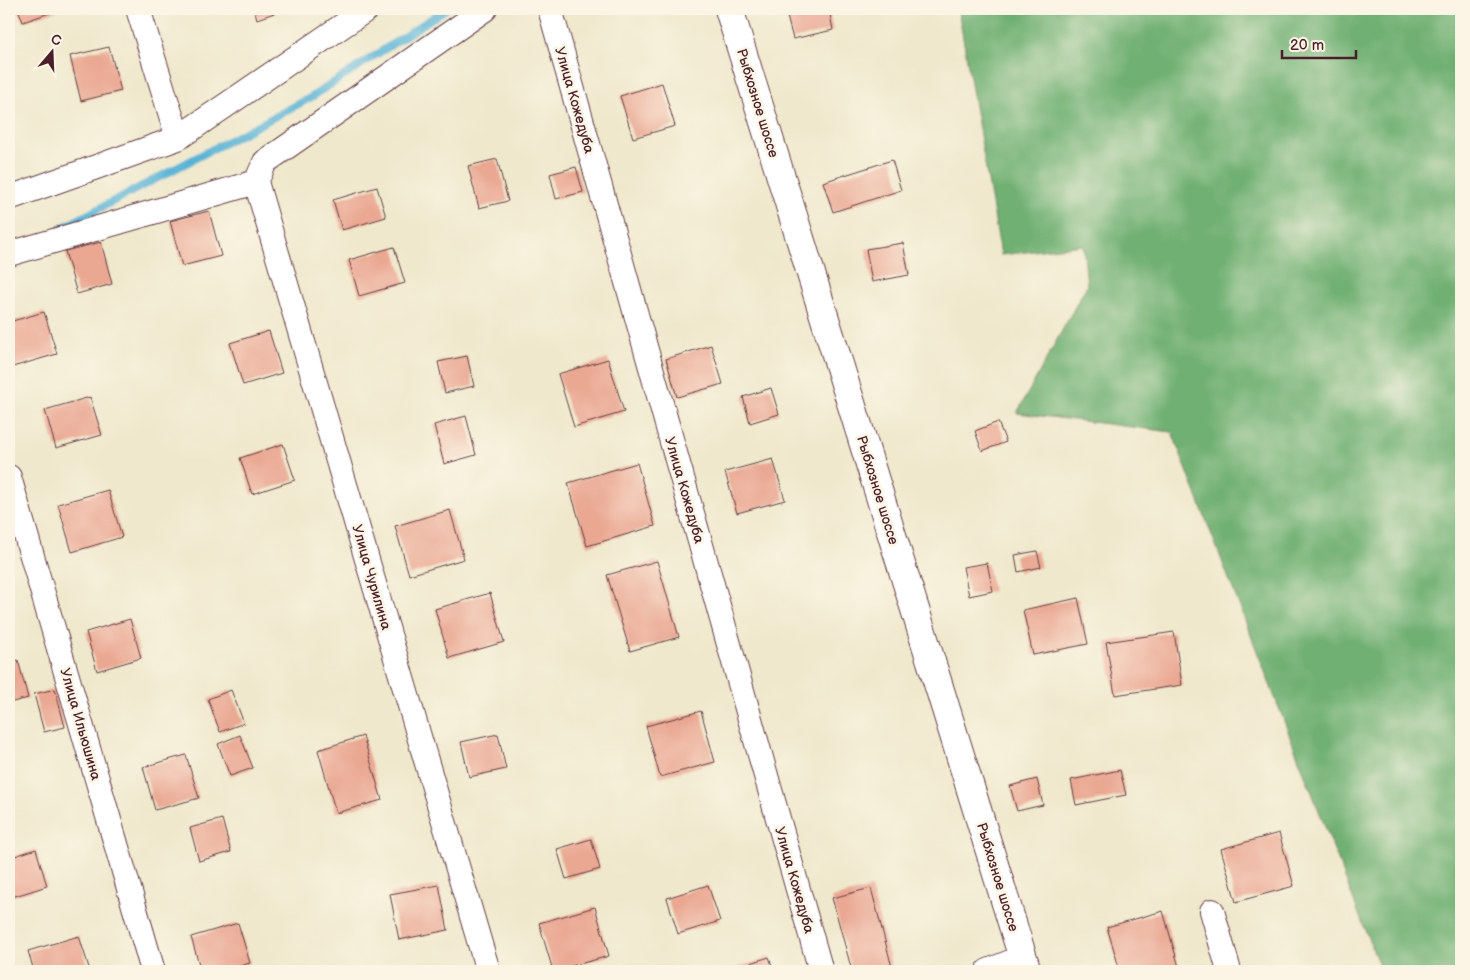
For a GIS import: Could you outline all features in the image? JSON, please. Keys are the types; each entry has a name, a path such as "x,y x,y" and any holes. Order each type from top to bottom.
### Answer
{"street":[{"path":"138,9 178,138"},
{"path":"9,198 178,138 367,9"},
{"path":"9,254 256,182 265,162 485,9"},
{"name":"Улица Кожедуба","path":"550,9 821,971"},
{"name":"Рыбхозное шоссе","path":"729,9 1025,964"},
{"name":"Улица Чурилина","path":"256,182 488,971"},
{"name":"Улица Ильюшина","path":"9,476 153,971"},
{"path":"1212,911 1229,971"},
{"path":"988,971 1025,964"}],"green space":[{"path":"958,9 1461,9 1461,971 1381,971 1172,432 1017,413 1087,285 1083,245 1001,255"}],"building":[{"path":"18,9 61,9 23,22"},
{"path":"254,9 286,9 257,19"},
{"path":"785,9 829,9 833,30 793,39"},
{"path":"895,9 915,9 915,10 896,14"},
{"path":"109,47 121,91 81,101 70,56"},
{"path":"662,83 675,126 633,138 620,96"},
{"path":"497,159 508,201 479,208 468,166"},
{"path":"892,160 901,190 833,212 823,182"},
{"path":"576,167 583,192 556,199 550,174"},
{"path":"377,187 386,217 342,230 333,200"},
{"path":"209,211 221,256 182,266 170,221"},
{"path":"101,242 112,284 77,294 65,251"},
{"path":"903,243 909,275 872,282 866,249"},
{"path":"394,247 405,283 359,296 349,260"},
{"path":"44,312 57,354 9,368 9,322"},
{"path":"269,331 282,373 243,385 230,343"},
{"path":"711,345 723,384 677,397 666,359"},
{"path":"467,356 474,386 445,393 438,362"},
{"path":"608,359 624,412 574,427 558,374"},
{"path":"771,388 779,414 750,423 743,397"},
{"path":"90,397 102,435 56,448 45,410"},
{"path":"466,416 476,455 444,464 434,425"},
{"path":"998,422 1006,442 982,451 975,431"},
{"path":"283,444 295,480 252,494 240,458"},
{"path":"773,459 785,500 737,513 725,472"},
{"path":"637,463 655,526 587,546 568,483"},
{"path":"108,490 122,537 72,552 58,504"},
{"path":"450,510 464,559 409,575 395,526"},
{"path":"1037,551 1041,567 1018,572 1015,555"},
{"path":"657,561 679,637 630,651 607,575"},
{"path":"987,563 993,591 969,596 963,567"},
{"path":"490,593 504,642 449,658 435,609"},
{"path":"1078,598 1088,644 1033,655 1023,610"},
{"path":"130,619 141,658 97,671 86,632"},
{"path":"1174,632 1182,685 1115,695 1106,642"},
{"path":"18,660 28,698 9,703 9,662"},
{"path":"55,689 65,727 44,732 34,694"},
{"path":"231,690 244,723 220,732 208,699"},
{"path":"701,711 715,762 660,777 646,726"},
{"path":"498,734 506,769 469,777 461,742"},
{"path":"240,735 253,768 230,776 218,744"},
{"path":"363,736 382,800 336,813 318,750"},
{"path":"186,755 199,798 155,810 143,767"},
{"path":"1120,770 1126,795 1076,805 1071,780"},
{"path":"1037,779 1043,805 1017,811 1010,786"},
{"path":"222,819 231,852 199,861 190,828"},
{"path":"1279,833 1294,886 1236,902 1221,849"},
{"path":"591,839 600,869 566,879 557,849"},
{"path":"36,849 47,886 12,897 9,887 9,858"},
{"path":"439,885 448,930 399,940 390,894"},
{"path":"708,885 720,921 678,934 667,898"},
{"path":"871,888 893,971 852,971 832,898"},
{"path":"595,907 609,956 553,971 539,923"},
{"path":"1163,911 1179,967 1164,971 1120,971 1107,927"},
{"path":"238,923 250,963 224,971 201,971 191,937"},
{"path":"79,936 90,971 34,971 28,951"},
{"path":"769,957 774,971 733,971 733,969"}],"waterway":[{"path":"64,227 310,98 446,9"}]}
